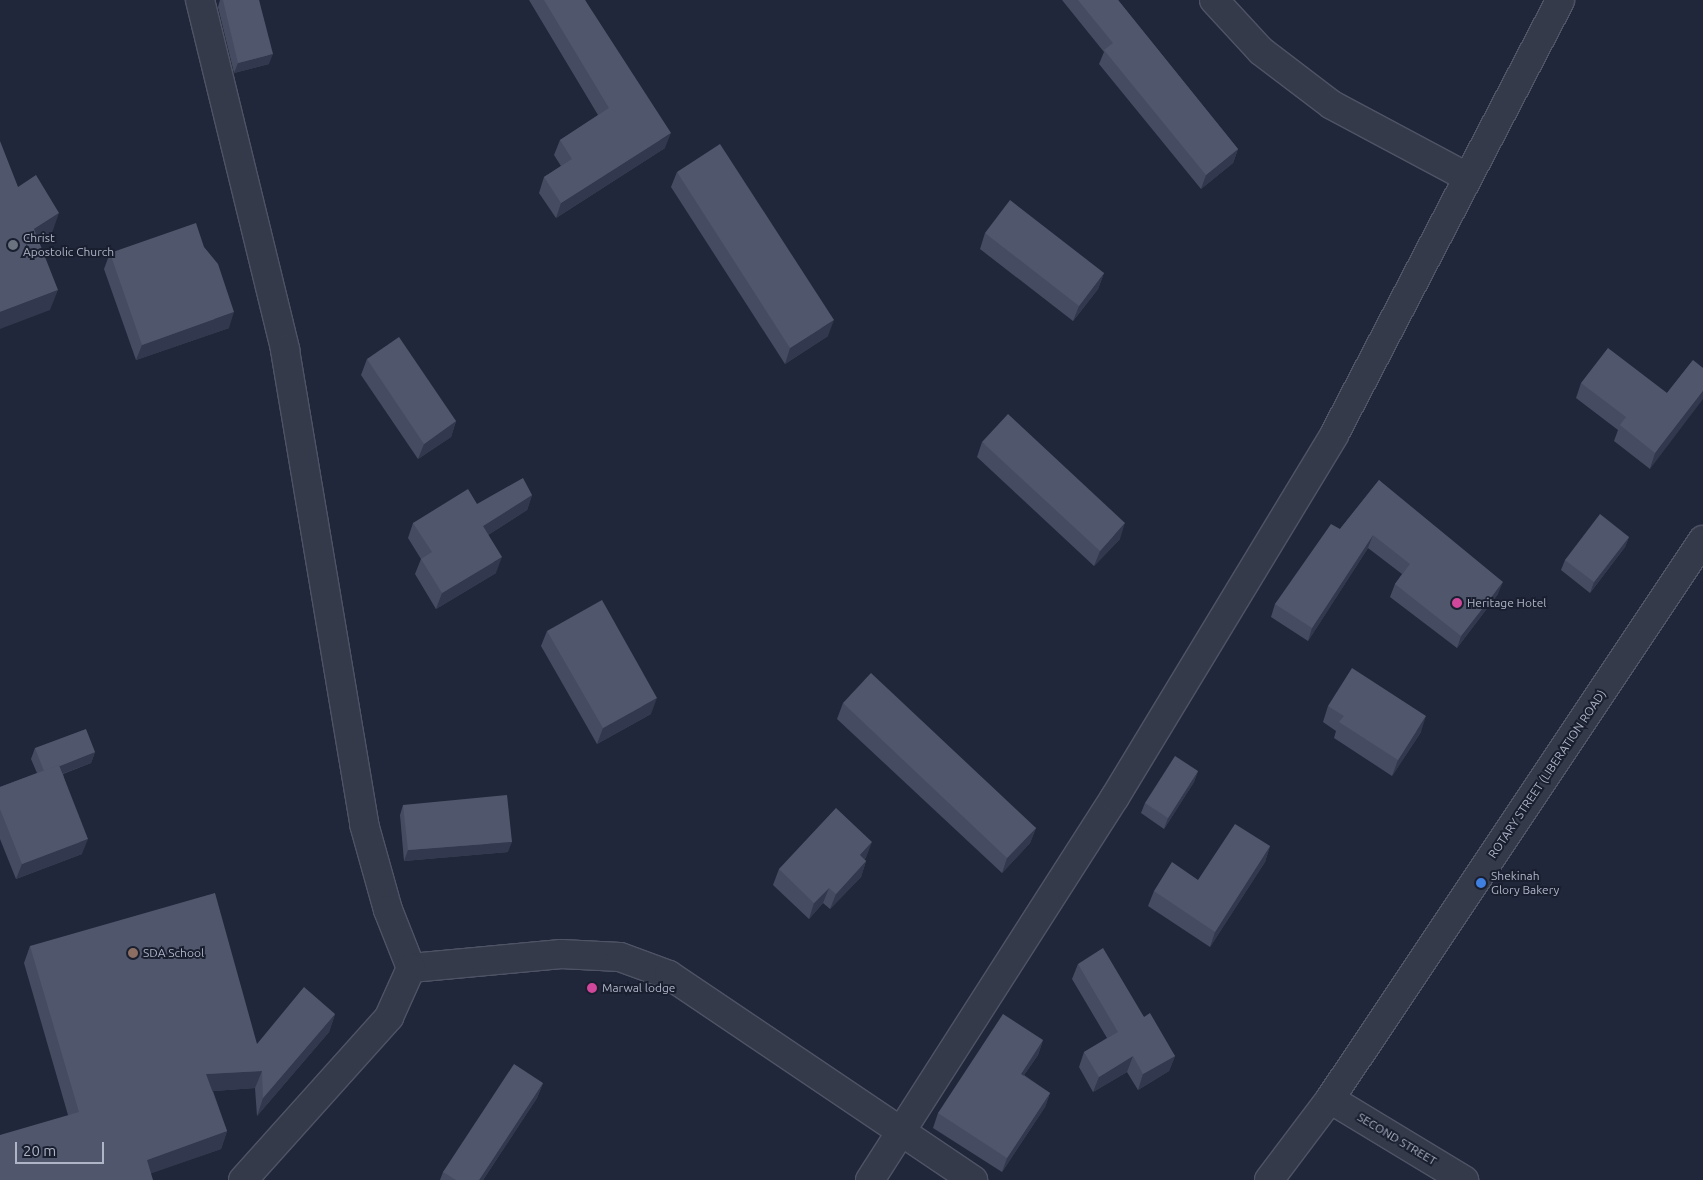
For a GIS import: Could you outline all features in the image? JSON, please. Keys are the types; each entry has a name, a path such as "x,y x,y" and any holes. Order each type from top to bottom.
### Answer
{"street":[{"path":"200,0 285,350 364,824 388,910 411,968 389,1017 242,1180"},
{"path":"1214,0 1261,51 1332,105 1467,177"},
{"path":"870,1180 904,1131 927,1086 1115,797 1334,435 1560,0"},
{"name":"ROTARY STREET (LIBERATION ROAD)","path":"1269,1180 1330,1099 1703,540"},
{"path":"411,968 503,956 620,957 668,975 904,1131 974,1180"},
{"name":"SECOND STREET","path":"1330,1099 1464,1180"}],"building":[{"path":"223,0 259,0 273,54 238,63"},
{"path":"544,0 585,0 671,133 561,203 544,177 572,159 560,140 609,108"},
{"path":"1078,0 1118,0 1238,149 1206,175 1104,50 1113,43"},
{"path":"0,141 18,187 36,175 59,213 34,229 58,290 0,312"},
{"path":"720,144 834,320 790,348 677,172"},
{"path":"1010,200 1104,273 1079,306 985,233"},
{"path":"196,223 204,247 218,264 234,312 142,345 110,253"},
{"path":"399,337 456,421 424,444 367,359"},
{"path":"1608,348 1667,393 1693,360 1703,368 1703,391 1655,453 1620,425 1626,417 1581,383"},
{"path":"1008,414 1125,523 1100,551 982,442"},
{"path":"523,478 532,495 483,526 502,557 442,593 421,559 432,552 413,523 468,489 477,504"},
{"path":"1379,480 1503,582 1461,636 1395,584 1410,564 1373,535 1312,628 1275,604 1331,524 1340,529"},
{"path":"1600,514 1629,537 1594,582 1565,560"},
{"path":"602,600 657,698 603,728 547,631"},
{"path":"1352,668 1426,716 1398,760 1339,722 1344,716 1328,706"},
{"path":"871,673 1036,828 1007,858 843,703"},
{"path":"86,729 95,752 44,771 35,748"},
{"path":"1175,756 1198,771 1168,818 1145,803"},
{"path":"59,765 88,839 22,864 0,809 0,787"},
{"path":"507,795 512,842 408,850 403,805"},
{"path":"836,808 872,842 860,855 866,861 836,894 829,888 814,903 779,869"},
{"path":"1235,824 1270,846 1215,932 1154,891 1172,862 1198,880"},
{"path":"215,893 257,1044 304,987 335,1014 263,1098 262,1071 206,1074 227,1131 147,1160 153,1180 0,1180 0,1135 79,1112 30,946"},
{"path":"1103,948 1144,1017 1150,1013 1175,1056 1143,1074 1133,1056 1099,1077 1084,1052 1118,1032 1078,964"},
{"path":"1003,1014 1043,1040 1021,1074 1050,1093 1007,1158 938,1113"},
{"path":"514,1064 543,1083 479,1180 456,1180 443,1172"}],"place":[{"name":"Christ Apostolic Church","path":"13,245"},
{"name":"Heritage Hotel","path":"1457,603"},
{"name":"Shekinah Glory Bakery","path":"1481,883"},
{"name":"SDA School","path":"133,953"},
{"name":"Marwal lodge","path":"592,988"}]}
